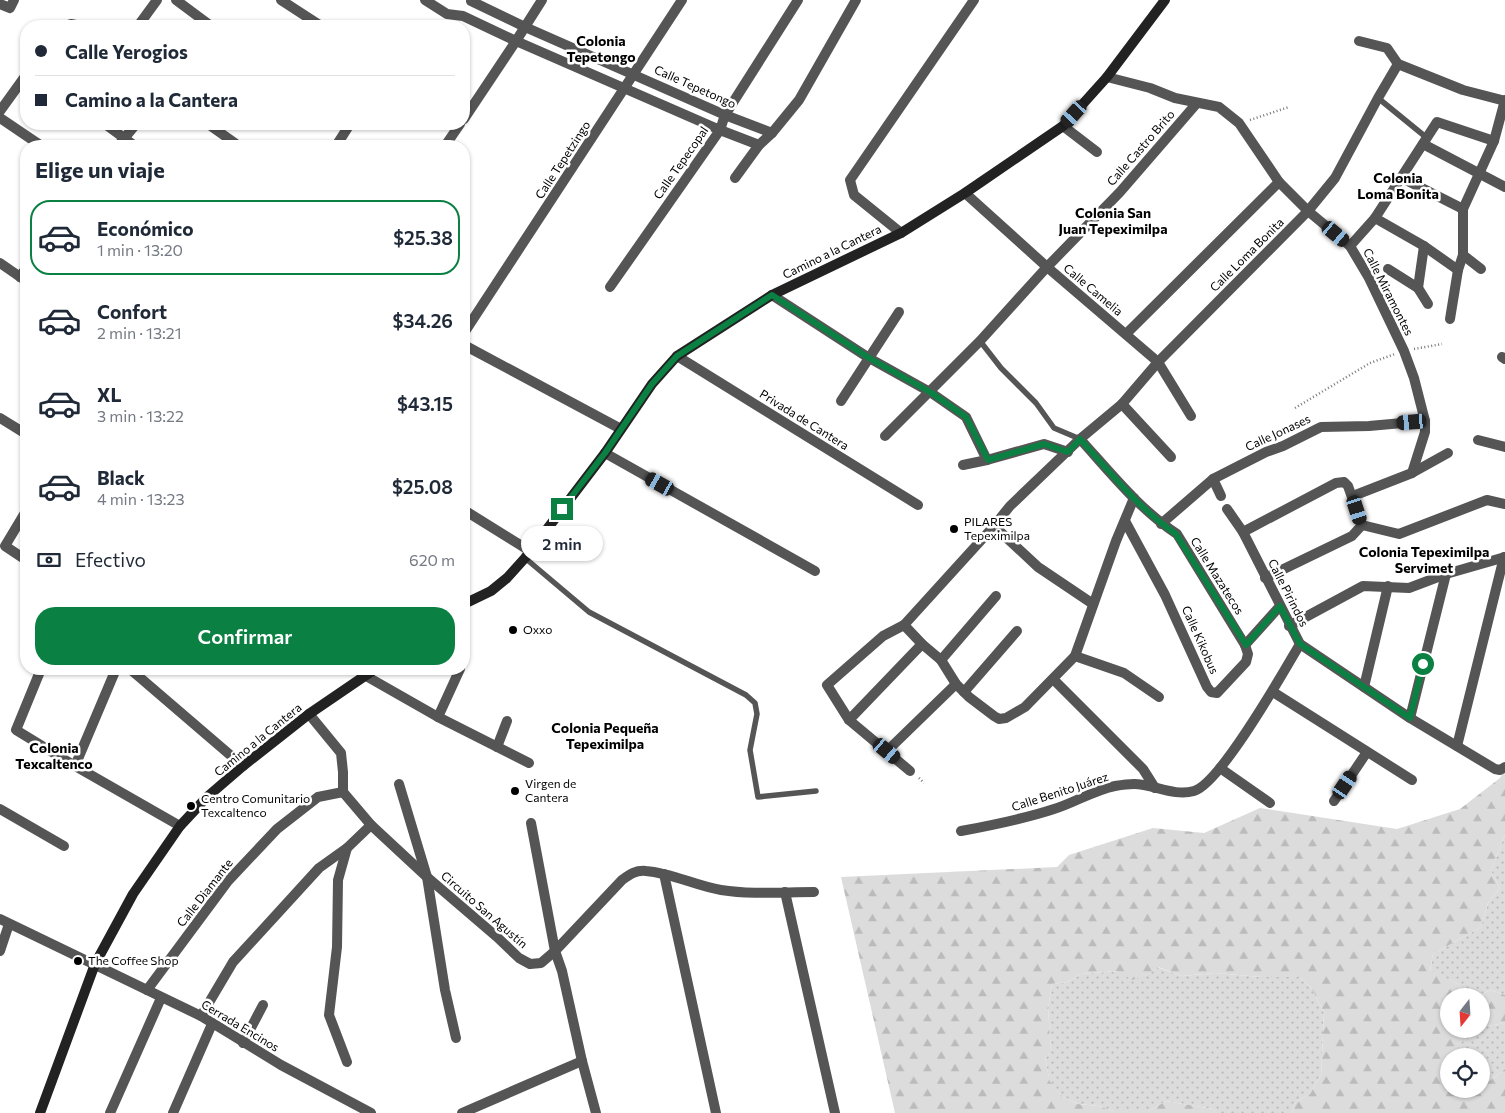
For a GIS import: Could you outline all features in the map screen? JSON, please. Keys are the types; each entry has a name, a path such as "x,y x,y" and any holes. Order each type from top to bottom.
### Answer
{"street":[{"path":"142,20 157,0"},
{"path":"176,0 203,20"},
{"path":"281,0 312,20"},
{"path":"425,0 448,14 462,16 720,130 759,144"},
{"path":"462,16 472,0"},
{"name":"Calle Tepetongo","path":"472,0 525,27 725,115 772,133"},
{"path":"470,110 542,0"},
{"name":"Calle Tepetzingo","path":"470,324 682,0"},
{"name":"Calle Tepecopal","path":"610,287 720,130 725,115 798,0"},
{"path":"735,178 759,144 772,133 799,100 856,0"},
{"path":"901,233 854,195 850,180 974,0"},
{"name":"Camino a la Cantera","path":"470,601 491,590 507,578 528,554 605,453 652,384 677,356 772,295 901,233 965,193 1063,126 1107,77 1165,0"},
{"path":"1359,41 1387,48 1398,64 1463,90 1505,101 1494,141 1463,209 1463,255 1458,270 1450,318"},
{"name":"Calle Loma Bonita","path":"850,720 827,685 883,636 904,625 1010,506 1080,439 1122,404 1158,362 1308,211 1335,178 1398,64"},
{"name":"Calle Miramontes","path":"1107,77 1150,88 1175,98 1219,107 1239,123 1279,182 1308,211 1350,246 1369,278 1404,351 1414,378 1425,421 1425,432 1412,473"},
{"path":"0,111 20,83"},
{"name":"Calle Castro Brito","path":"885,436 980,341 1047,267 1120,192 1197,103"},
{"path":"0,118 34,140"},
{"path":"1350,246 1375,218 1437,122 1494,141"},
{"path":"1063,126 1097,152"},
{"path":"110,130 119,140"},
{"path":"123,140 131,130"},
{"path":"216,130 230,140"},
{"path":"1425,141 1505,187"},
{"path":"1402,178 1463,209"},
{"path":"1126,334 1279,182"},
{"name":"Calle Camelia","path":"965,193 1047,267 1158,362 1191,416"},
{"path":"1375,218 1424,246 1458,270"},
{"path":"1418,288 1424,246"},
{"path":"1463,255 1481,269"},
{"path":"0,263 20,273"},
{"path":"1388,269 1418,288 1428,304"},
{"path":"772,295 869,358 930,392 966,417 988,460"},
{"path":"841,401 899,312"},
{"path":"470,348 622,429"},
{"name":"Privada de Cantera","path":"677,356 918,505"},
{"path":"1122,404 1171,457"},
{"path":"0,418 20,430"},
{"name":"Calle Jonases","path":"1161,524 1213,479 1321,427 1369,426 1425,421"},
{"name":"Calle Mazatecos","path":"1080,439 1134,498 1161,524 1176,534 1246,645"},
{"path":"1478,440 1505,447"},
{"path":"963,465 1044,444 1068,452"},
{"path":"605,453 815,572"},
{"path":"1353,496 1412,473 1448,453"},
{"path":"1213,479 1221,496"},
{"path":"1243,532 1336,482 1344,482 1348,486 1362,525"},
{"path":"904,625 941,660 956,684 964,692 994,716 1000,719 1006,718 1025,707 1075,656 1134,498"},
{"path":"1362,525 1399,534 1487,500 1505,504"},
{"name":"Calle Pirindos","path":"1227,509 1243,532 1289,626 1300,644 1410,718 1457,746 1500,768"},
{"path":"470,514 528,554"},
{"path":"20,520 3,545 20,556"},
{"name":"Calle Kikobus","path":"1125,521 1165,595 1211,692 1217,693 1246,662 1248,654 1246,645 1280,606"},
{"path":"1265,578 1352,536 1362,525"},
{"path":"994,526 1038,567 1093,604"},
{"path":"1289,626 1363,586 1409,588 1446,574 1505,557"},
{"path":"1457,746 1505,557"},
{"path":"1410,718 1446,574"},
{"path":"1364,687 1388,586"},
{"path":"941,660 996,596"},
{"path":"964,692 1017,631"},
{"path":"910,771 850,720 922,644"},
{"name":"Calle Benito Juárez","path":"961,831 1008,822 1055,809 1113,787 1134,784 1179,792 1194,791 1204,785 1220,768 1273,692 1300,644"},
{"path":"1075,656 1124,673 1158,697"},
{"path":"39,675 16,730 180,826"},
{"path":"75,766 113,675"},
{"path":"137,675 243,766"},
{"path":"438,717 457,675"},
{"path":"366,676 438,717 529,763"},
{"name":"Camino a la Cantera","path":"40,1113 95,964 133,894 180,826 207,797 243,766 310,714 366,676"},
{"path":"1053,679 1143,769 1155,788"},
{"path":"887,751 956,684"},
{"path":"1273,692 1412,780"},
{"path":"310,714 340,753 343,772 343,792"},
{"path":"497,747 508,722"},
{"path":"1334,801 1367,752"},
{"path":"1220,768 1270,804"},
{"path":"399,784 427,877 445,990 456,1038"},
{"name":"Circuito San Agustín","path":"343,792 371,825 427,877 519,958 530,964 541,963 555,951 622,880 633,872 646,871 664,874 720,890 814,892"},
{"name":"Calle Diamante","path":"147,990 228,881 277,829 318,797 343,792"},
{"path":"0,809 64,846"},
{"path":"531,823 555,951 562,971 582,1061 596,1113"},
{"path":"201,1016 233,962 319,868 346,848 371,825"},
{"path":"346,848 338,880 337,947 329,1015 347,1062"},
{"path":"664,874 716,1113"},
{"path":"785,892 835,1113"},
{"path":"0,951 4,922"},
{"name":"Cerrada Encinos","path":"4,922 201,1016 243,1043 371,1113"},
{"path":"110,1113 161,998"},
{"path":"243,1043 263,1005"},
{"path":"173,1113 212,1024"},
{"path":"462,1113 582,1061"}],"lane":[{"path":"1378,98 1425,141"},
{"path":"980,341 1001,368 1036,403 1054,428 1080,439"},
{"path":"528,554 543,573 589,612 746,695 755,703 757,714 750,750 758,796 816,791"}],"path":[{"path":"1239,123 1289,107"},
{"name":"Calle Jonases","path":"1295,408 1370,363 1404,351 1442,344"}],"green space":[{"path":"1505,770 1505,834 1491,871 1500,888 1488,903 1481,927 1433,954 1430,970 1458,984 1461,988 1440,988 1440,1038 1464,1038 1458,1048 1440,1048 1440,1098 1490,1098 1490,1080 1505,1069 1505,1113 1291,1113 1296,1102 1310,1094 1321,1075 1324,1013 1312,989 1300,977 1261,977 1216,973 1182,976 1158,967 1145,976 1132,980 1118,971 1081,974 1067,982 1052,984 1048,1008 1051,1052 1045,1058 1050,1082 1063,1097 1078,1104 1098,1106 1114,1111 1149,1111 1166,1101 1213,1109 1216,1113 895,1113 841,877 1057,867 1069,855 1153,828 1204,833 1260,808 1397,829 1460,809 1500,778"},
{"path":"1505,834 1505,995 1490,990 1490,988 1461,988 1458,984 1430,971 1433,954 1481,927 1488,903 1500,888 1491,871"},
{"path":"1157,967 1182,976 1216,973 1261,977 1300,977 1312,989 1324,1013 1321,1075 1310,1094 1296,1102 1291,1113 1216,1113 1213,1109 1166,1101 1149,1111 1114,1111 1098,1106 1078,1104 1063,1097 1050,1083 1045,1058 1051,1052 1048,1008 1052,984 1067,982 1081,974 1118,971 1145,976"},
{"path":"1490,990 1505,995 1505,1023 1490,1026"},
{"path":"1505,1023 1505,1069 1490,1080 1490,1048 1457,1048 1463,1038 1490,1038 1490,1026"}],"place":[{"name":"PILARES Tepeximilpa","path":"954,529"},
{"name":"Oxxo","path":"513,630"},
{"name":"Virgen de Cantera","path":"515,791"},
{"name":"Centro Comunitario Texcaltenco","path":"191,806"},
{"name":"The Coffee Shop","path":"78,961"}],"district":[{"name":"Colonia Tepetongo","path":"601,49"},
{"name":"Colonia Loma Bonita","path":"1398,186"},
{"name":"Colonia San Juan Tepeximilpa","path":"1113,222"},
{"name":"Colonia Tepeximilpa Servimet","path":"1424,560"},
{"name":"Colonia Pequeña Tepeximilpa","path":"605,736"},
{"name":"Colonia Texcaltenco","path":"54,756"}],"route":[{"path":"562,509 605,453 652,384 677,356 772,295 869,358 930,392 966,417 988,460 1044,444 1068,452 1080,439 1134,498 1161,524 1176,534 1246,645 1280,606 1300,644 1410,718 1423,664"}]}
